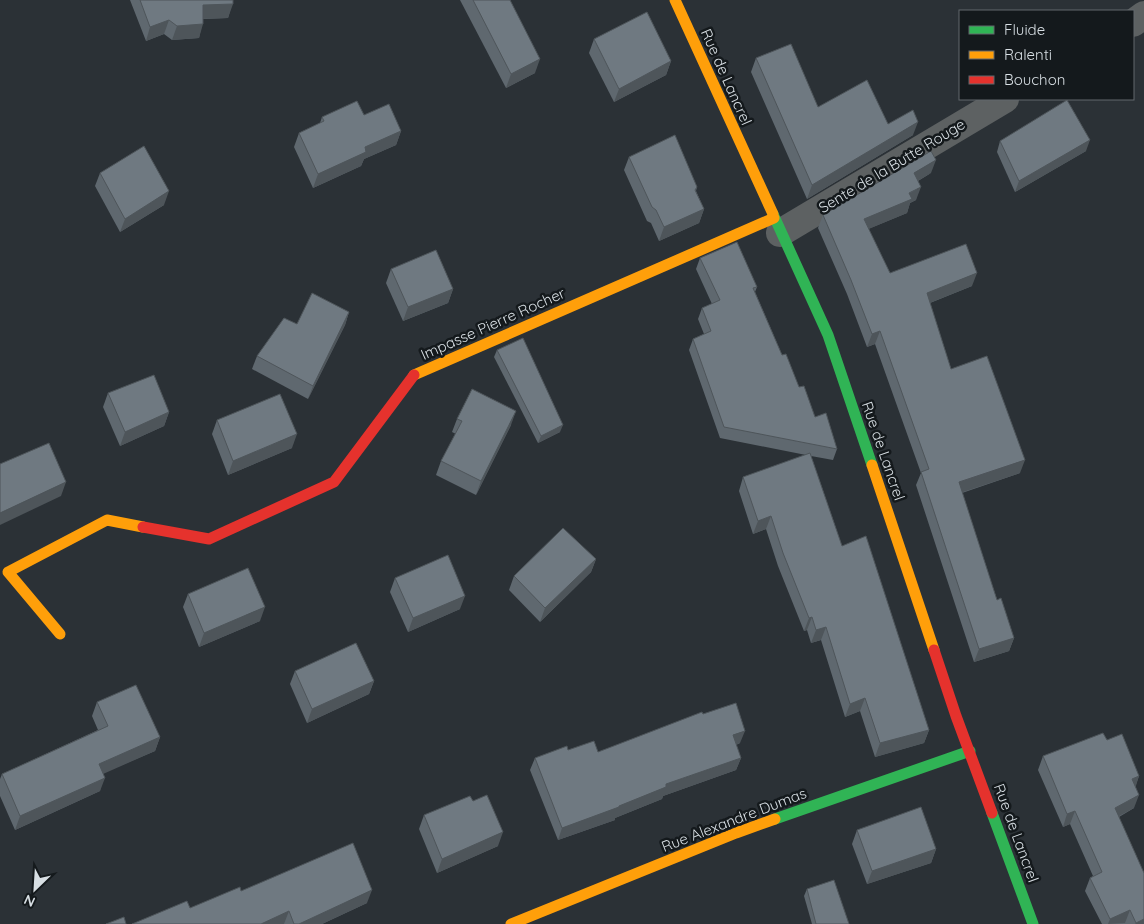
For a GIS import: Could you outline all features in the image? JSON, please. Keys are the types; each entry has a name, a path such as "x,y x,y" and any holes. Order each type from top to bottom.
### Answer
{"street":[{"name":"Rue de Lancrel","path":"675,0 828,335 956,716 1033,924"},
{"name":"Sente de la Butte Rouge","path":"777,225 1003,100"},
{"name":"Impasse Pierre Rocher","path":"60,634 8,572 107,520 209,539 334,482 415,374 777,225"},
{"name":"Rue Alexandre Dumas","path":"511,924 736,833 970,751"}],"building":[{"path":"140,0 233,0 233,4 203,5 203,24 177,26 169,20 150,27"},
{"path":"473,0 510,0 540,59 511,74"},
{"path":"647,12 671,61 619,89 594,39"},
{"path":"791,44 818,107 867,80 888,124 913,110 918,122 812,185 756,58"},
{"path":"1067,100 1090,140 1019,181 1000,141"},
{"path":"357,101 364,115 389,104 401,131 365,147 366,152 318,174 299,133 324,121 322,117"},
{"path":"675,135 697,187 695,190 704,209 664,227 656,210 652,207 629,157"},
{"path":"144,146 169,191 125,219 100,173"},
{"path":"931,151 936,160 914,173 921,187 909,193 912,199 864,219 890,273 966,244 977,273 927,293 951,369 987,356 1025,460 959,482 997,600 1001,598 1014,638 979,649 921,472 929,469 880,331 872,334 823,215"},
{"path":"737,242 757,287 753,288 782,355 786,354 799,387 804,386 815,417 826,413 837,449 724,427 693,339 711,331 702,308 720,300 700,258"},
{"path":"436,250 453,289 408,307 391,269"},
{"path":"312,293 349,312 313,386 257,356 284,318 297,324"},
{"path":"523,338 563,425 541,436 497,350"},
{"path":"154,375 169,412 125,432 108,393"},
{"path":"472,389 516,411 481,481 441,461 462,421 457,419"},
{"path":"280,394 297,434 233,461 217,420"},
{"path":"49,443 66,482 0,513 0,464"},
{"path":"810,453 842,546 866,536 929,730 880,743 865,698 850,704 826,627 816,630 812,617 809,618 783,553 771,516 758,521 743,477"},
{"path":"563,528 596,559 545,608 514,576"},
{"path":"448,555 465,596 413,618 395,578"},
{"path":"248,568 265,607 204,633 188,594"},
{"path":"356,643 374,681 312,709 295,671"},
{"path":"136,685 160,737 99,764 105,778 20,816 2,774 108,726 97,702"},
{"path":"736,703 745,731 733,735 741,758 666,784 666,787 619,807 562,828 535,758 567,746 568,750 594,741 598,752 702,712 703,714"},
{"path":"1103,733 1107,740 1122,734 1139,776 1132,779 1139,795 1115,808 1144,873 1144,919 1136,923 1130,910 1110,919 1090,878 1102,872 1075,811 1067,814 1043,756"},
{"path":"487,795 503,832 442,859 424,815 470,796 473,801"},
{"path":"921,807 936,849 872,871 857,830"},
{"path":"353,843 372,890 299,924 294,924 289,911 261,924 132,924 187,901 190,908 240,887 241,891"},
{"path":"834,880 849,924 816,924 807,889"},
{"path":"124,917 126,924 106,924"}],"traffic: fast":[{"path":"773,214 828,335 872,465"},
{"path":"775,819 970,751"},
{"path":"992,813 1033,924"}],"traffic: slow":[{"path":"675,0 773,214"},
{"path":"414,375 774,218"},
{"path":"872,465 934,650"},
{"path":"60,634 8,572 107,520 143,527"},
{"path":"511,924 775,819"}],"traffic: jam":[{"path":"143,527 209,539 334,482 414,375"},
{"path":"934,650 992,813"}]}
